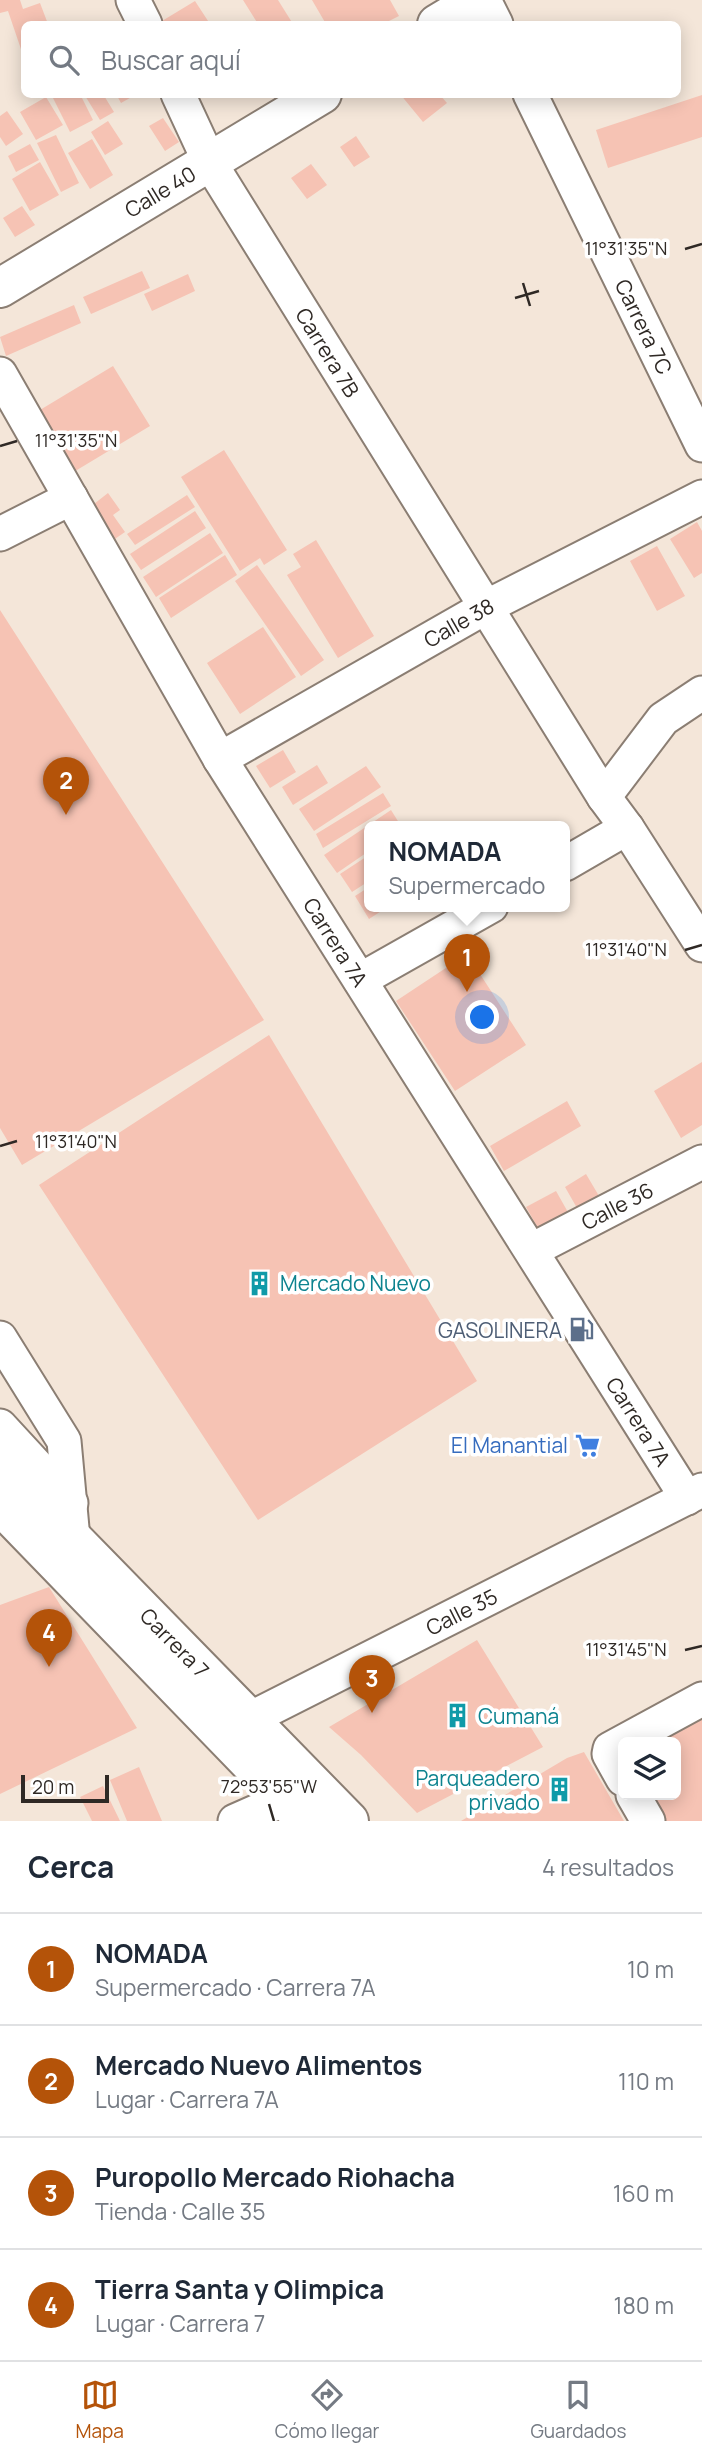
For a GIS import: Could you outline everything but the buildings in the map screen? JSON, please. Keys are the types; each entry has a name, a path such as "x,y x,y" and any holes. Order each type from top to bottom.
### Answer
{"main road":[{"path":"442,21 477,0"},
{"name":"Calle 40","path":"0,288 316,98"},
{"name":"Carrera 7","path":"0,1464 72,1521 235,1726 295,1810"},
{"name":"Carrera 7","path":"6,1520 235,1726 349,1821"}],"street":[{"path":"133,0 144,21"},
{"path":"484,0 494,21"},
{"name":"Carrera 7B","path":"180,98 210,163 604,797 702,945"},
{"name":"Carrera 7C","path":"532,98 702,445"},
{"name":"Carrera 7A","path":"0,374 220,760 532,1250 694,1494"},
{"name":"Calle 38","path":"220,760 485,607 702,497"},
{"path":"0,534 71,499"},
{"path":"604,797 663,719 702,693"},
{"path":"570,861 627,828"},
{"path":"360,981 481,912"},
{"name":"Calle 36","path":"532,1250 702,1162"},
{"path":"0,1338 64,1441 72,1521"},
{"path":"0,1426 72,1521"},
{"name":"Calle 35","path":"235,1726 694,1494"},
{"path":"616,1766 615,1745 702,1699"},
{"path":"635,1800 648,1821"},
{"path":"234,1821 295,1810"}],"place":[{"name":"Mercado Nuevo Alimentos","path":"66,815"},
{"name":"NOMADA","path":"467,992"},
{"name":"Mercado Nuevo","path":"260,1283"},
{"name":"GASOLINERA","path":"582,1330"},
{"name":"El Manantial","path":"588,1445"},
{"name":"Tierra Santa y Olimpica","path":"49,1667"},
{"name":"Puropollo Mercado Riohacha","path":"372,1713"},
{"name":"Cumaná","path":"458,1716"},
{"name":"Parqueadero privado","path":"560,1790"}]}
